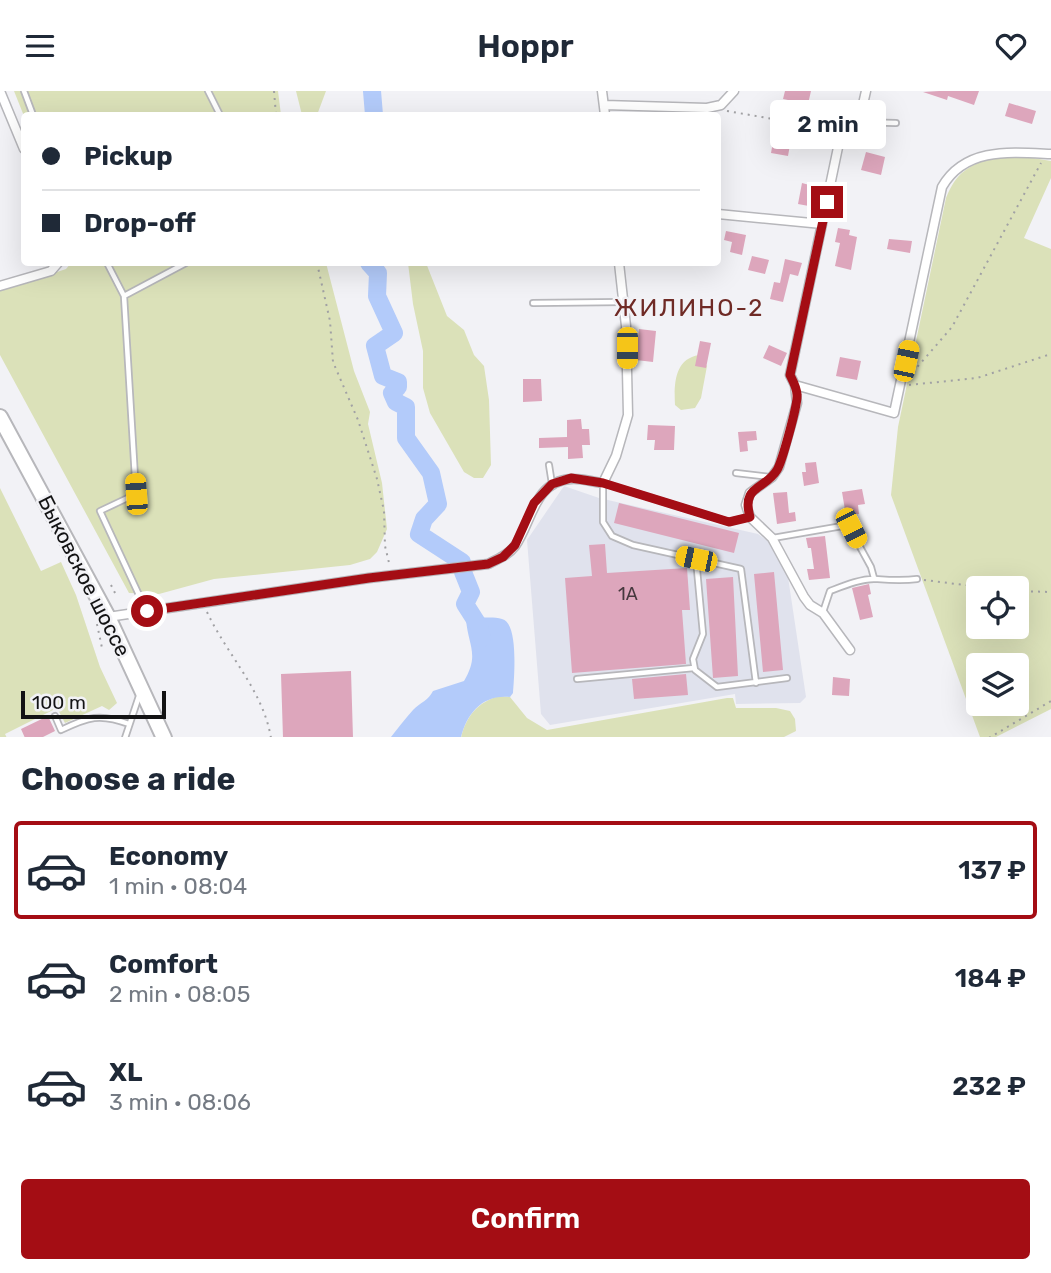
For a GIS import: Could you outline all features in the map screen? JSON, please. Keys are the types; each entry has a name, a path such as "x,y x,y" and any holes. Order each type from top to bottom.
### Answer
{"main road":[{"name":"Быковское шоссе","path":"0,417 108,617 164,737"}],"street":[{"path":"0,91 21,142"},
{"path":"601,91 605,112"},
{"path":"604,105 707,108 721,105 734,91"},
{"path":"850,650 823,613 810,605 804,597 772,538 750,517 746,505 750,493 772,477 779,467 797,403 795,385 790,375 843,131 855,122 861,113 866,91"},
{"path":"795,385 894,413 942,187 948,176 960,165 986,154 1050,154"},
{"path":"721,214 822,224"},
{"path":"0,286 51,271 55,266"},
{"path":"108,617 391,575 488,564 503,557 515,545 534,503 552,484 571,478 603,483 614,469 628,415 626,326 618,266"}],"lane":[{"path":"24,91 32,112"},
{"path":"208,91 218,112"},
{"path":"855,122 896,123"},
{"path":"109,266 124,296 136,494 100,511 147,611"},
{"path":"124,296 180,266"},
{"path":"533,303 623,302"},
{"path":"549,465 552,484"},
{"path":"736,473 772,477"},
{"path":"750,517 729,522 603,483 603,522 612,537 633,545 741,569 756,683"},
{"path":"526,522 537,526"},
{"path":"772,538 848,525 872,567 874,578"},
{"path":"696,559 703,634 693,659 694,668 706,681 717,687 786,678"},
{"path":"823,613 830,591 874,578 890,582 917,579"},
{"path":"577,679 694,668"},
{"path":"125,737 142,688"},
{"path":"55,716 61,730 88,717 115,719 129,724"}],"path":[{"path":"274,91 276,112"},
{"path":"707,108 843,131"},
{"path":"901,386 952,327 1050,154"},
{"path":"318,266 330,321 333,362 358,420 377,479 384,511 385,546 391,575"},
{"path":"901,386 977,378 1051,354"},
{"path":"917,579 966,585"},
{"path":"111,585 116,595"},
{"path":"1029,591 1051,592"},
{"path":"203,604 232,659 256,691 271,737"},
{"path":"989,737 1051,701"}],"shaded area":[{"path":"564,486 599,498 758,534 768,541 788,577 806,697 800,703 736,704 735,694 550,725 541,714 527,540"}],"green space":[{"path":"14,91 278,91 281,112 22,112"},
{"path":"296,91 326,91 318,112 301,112"},
{"path":"993,156 1051,161 1051,178 1024,238 1051,249 1051,709 996,737 980,737 972,716 1029,716 1029,653 966,653 966,699 891,495 898,427 946,198 954,182 970,167"},
{"path":"68,266 327,266 354,371 370,412 368,424 382,483 387,529 377,552 370,559 350,565 214,579 159,594 129,593 0,355 0,291"},
{"path":"408,266 427,266 447,316 464,330 474,355 484,366 489,400 491,465 483,478 474,478 464,472 430,413 423,388 423,351"},
{"path":"699,355 707,366 701,398 695,408 681,410 675,405 677,374 685,362"},
{"path":"0,488 41,571 61,562 76,595 100,667 117,703 109,710 102,706 65,723 57,708 5,734 6,737 0,737"},
{"path":"499,696 510,697 527,718 547,730 733,698 736,708 776,708 790,711 795,719 796,731 784,737 461,737 474,711"}],"water":[{"path":"498,618 507,623 513,640 513,693 510,697 492,699 478,707 467,720 461,737 391,737 433,691 464,681 472,657 466,619"}],"building":[{"path":"785,91 811,91 808,104 783,99"},
{"path":"979,91 974,105 948,96 947,100 923,92"},
{"path":"1009,103 1036,111 1032,124 1005,116"},
{"path":"774,136 791,139 788,156 771,153"},
{"path":"866,152 885,157 881,175 861,170"},
{"path":"802,183 813,186 811,196 816,197 814,207 798,204"},
{"path":"838,228 850,230 849,235 857,237 851,270 835,266 840,243 835,242"},
{"path":"726,231 746,235 742,255 730,252 732,242 724,240"},
{"path":"889,239 912,241 910,253 887,249"},
{"path":"752,256 769,260 765,274 748,270"},
{"path":"785,259 802,263 798,276 790,274 783,302 770,299 774,282 780,283"},
{"path":"639,329 656,331 653,362 636,360"},
{"path":"700,341 711,343 706,368 695,366"},
{"path":"769,345 787,353 781,366 763,358"},
{"path":"840,357 861,361 857,380 836,376"},
{"path":"523,379 541,379 542,401 523,402"},
{"path":"581,419 582,429 589,429 590,445 582,445 583,458 568,459 568,447 539,448 539,438 567,437 567,420"},
{"path":"648,425 675,426 674,450 654,450 655,440 647,440"},
{"path":"756,431 757,440 747,441 748,451 740,452 738,432"},
{"path":"816,462 819,483 804,486 802,472 806,472 805,463"},
{"path":"862,489 865,504 858,505 859,514 846,516 842,492"},
{"path":"787,492 789,513 795,512 796,521 777,524 773,493"},
{"path":"619,503 739,533 734,553 614,523"},
{"path":"825,536 830,578 809,580 807,569 814,569 811,548 808,548 806,538"},
{"path":"605,544 607,573 687,568 690,610 682,610 686,664 572,673 565,578 592,576 589,545"},
{"path":"774,572 783,670 763,672 754,574"},
{"path":"733,577 738,676 713,678 706,579"},
{"path":"869,584 871,594 868,595 873,617 860,620 852,588"},
{"path":"351,671 353,737 283,737 281,674"},
{"path":"686,674 688,695 634,699 632,679"},
{"path":"833,677 850,679 849,696 832,695"},
{"path":"48,716 55,731 43,737 25,737 21,729"}],"waterway":[{"path":"372,91 374,112"},
{"path":"372,266 378,273 377,296 394,333 375,346 383,376 398,382 398,387 392,393 396,402 406,407 406,438 431,473 438,504 424,519 419,534 462,562"},
{"path":"463,572 471,592 465,604 479,626 482,638"}],"district":[{"name":"ЖИЛИНО-2","path":"689,308"}],"route":[{"path":"147,611 369,578 488,564 503,557 515,545 534,503 552,484 571,478 603,483 729,522 750,517 746,505 750,493 772,477 779,467 794,416 797,394 790,375 827,202"}]}
